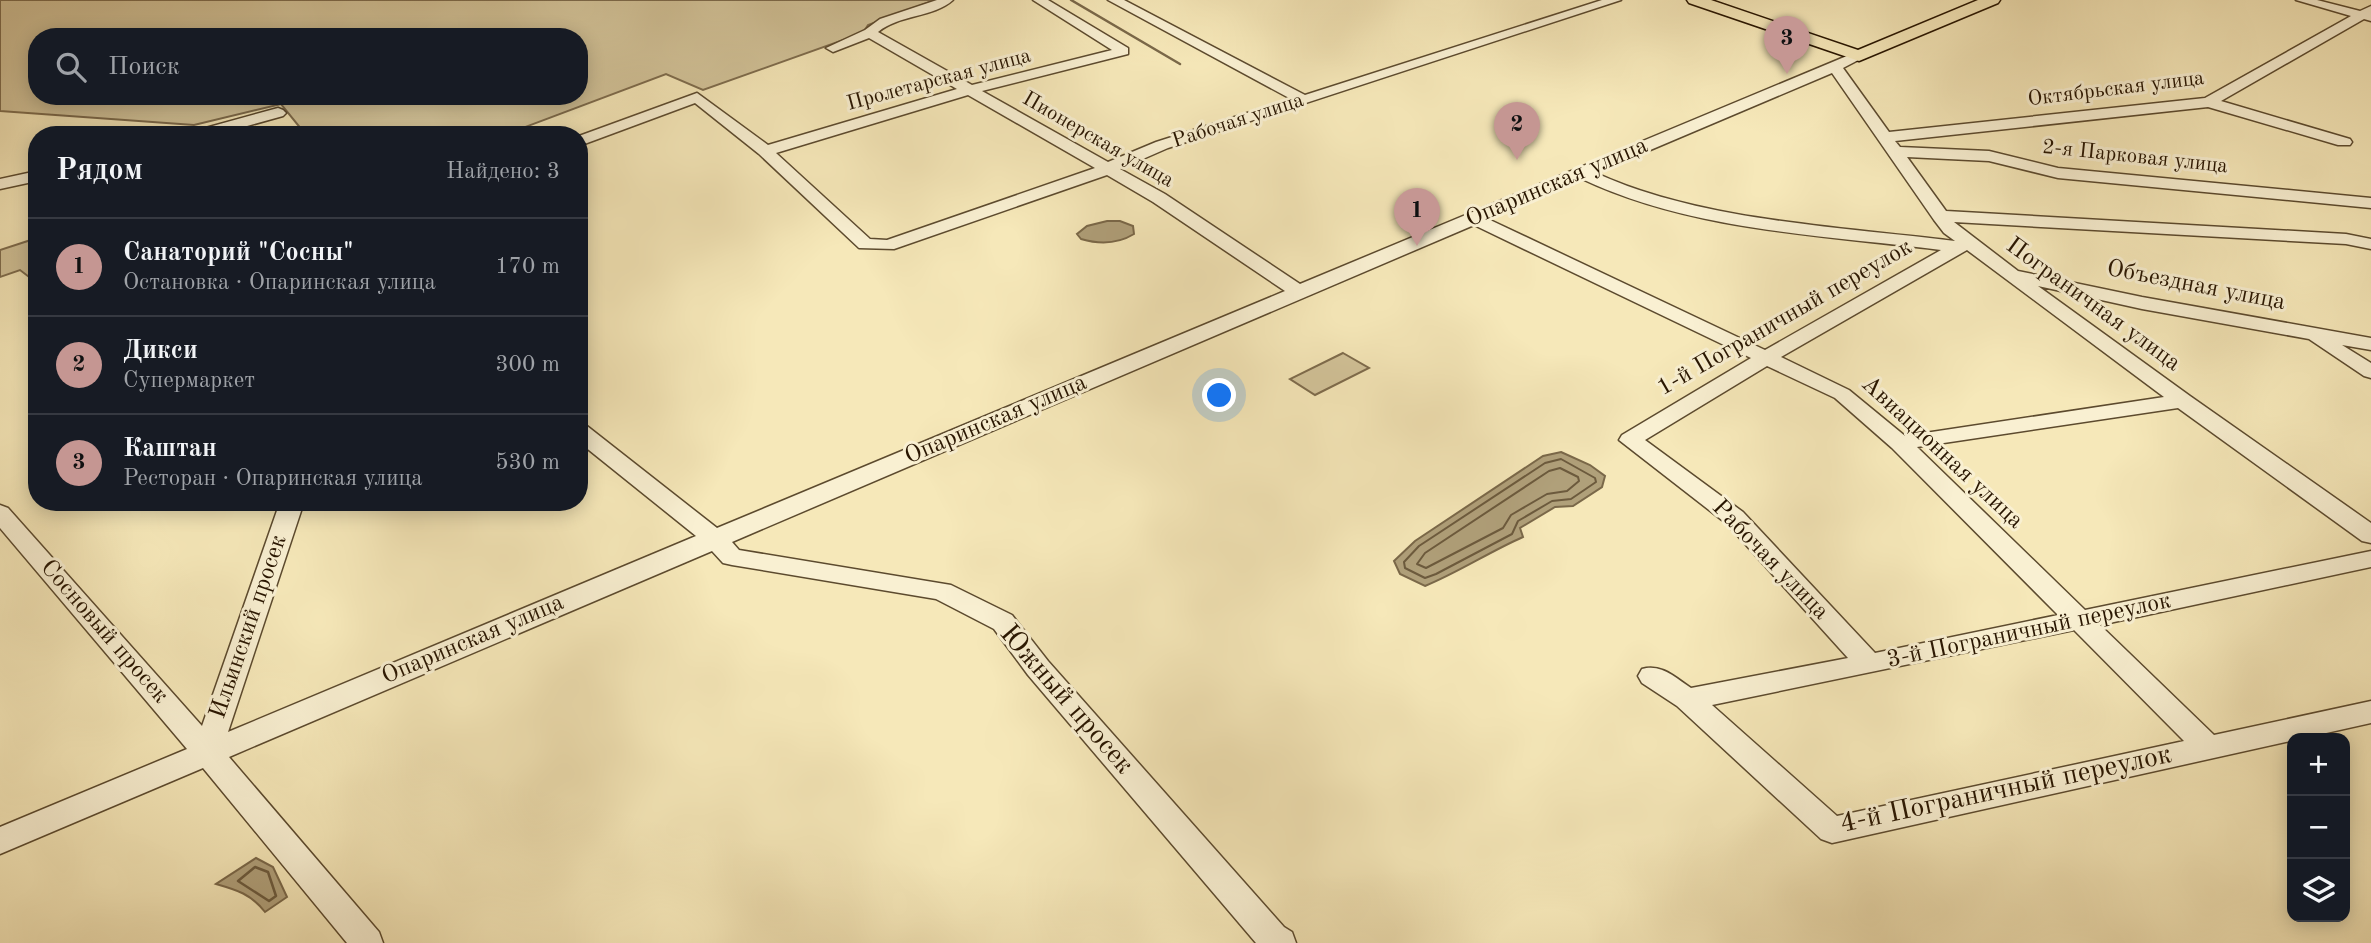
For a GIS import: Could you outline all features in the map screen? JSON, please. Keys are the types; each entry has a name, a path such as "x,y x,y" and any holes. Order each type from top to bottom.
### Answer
{"main road":[{"path":"1695,0 1859,56"},
{"name":"Опаринская улица","path":"1859,56 1992,0"}],"street":[{"path":"833,48 870,33 874,27 947,0"},
{"name":"Пролетарская улица","path":"765,151 969,90 1123,51 1039,0"},
{"path":"1114,0 1304,100"},
{"name":"Рабочая улица","path":"865,244 888,245 907,241 1107,169 1162,145 1615,0"},
{"path":"2302,0 2369,14"},
{"name":"Октябрьская улица","path":"1890,145 2209,102 2369,14"},
{"name":"Пионерская улица","path":"870,33 1159,198 1299,292"},
{"name":"Опаринская улица","path":"0,841 1396,251 1382,247 1381,241 1395,238 1423,240 1859,56"},
{"name":"Пограничная улица","path":"1834,66 1962,245 2012,274 2182,401 2371,535"},
{"path":"588,138 696,97 765,151 865,244"},
{"path":"2209,102 2344,142"},
{"path":"230,126 278,113"},
{"name":"2-я Парковая улица","path":"1890,145 1989,156 2058,173 2371,203"},
{"path":"1582,173 1625,193 1729,218 1962,245"},
{"path":"0,184 28,178"},
{"path":"1940,216 2333,239 2371,244"},
{"name":"Авиационная улица","path":"1472,218 1842,394 1900,443 2208,748"},
{"name":"1-й Пограничный переулок","path":"1630,440 1767,357 1962,245"},
{"name":"Объездная улица","path":"2012,274 2142,303 2371,344"},
{"path":"2310,333 2371,372"},
{"path":"1900,443 2182,401"},
{"name":"Южный просек","path":"588,438 714,538 732,557 942,591 1003,622 1038,668 1272,942"},
{"name":"Рабочая улица","path":"1630,440 1735,518 1869,664"},
{"name":"Ильинский просек","path":"207,752 289,511"},
{"name":"Сосновый просек","path":"0,513 207,752"},
{"name":"3-й Пограничный переулок","path":"1687,699 1869,664 2371,559"},
{"name":"4-й Пограничный переулок","path":"1651,676 1687,699 1832,830 2371,712"},
{"path":"207,752 367,943"}],"shaded area":[{"path":"0,0 935,0 868,25 863,33 703,90 666,74 588,103 588,28 28,28 28,105 277,105 194,125 0,111"},
{"path":"282,105 584,105 528,126 299,126"},
{"path":"28,241 28,276 20,270 0,277 0,250"},
{"path":"1343,353 1369,368 1315,395 1290,379"}],"water":[{"path":"1120,221 1133,226 1134,234 1114,242 1100,243 1081,239 1077,234 1087,226"},
{"path":"1561,452 1590,465 1605,476 1602,487 1573,506 1555,507 1520,528 1523,537 1425,586 1400,574 1394,561 1415,541 1543,456"},
{"path":"256,858 273,867 287,897 265,912 243,894 216,884"}],"waterway":[{"path":"1071,0 1180,64"}],"place":[{"name":"Каштан","path":"1787,74"},
{"name":"Дикси","path":"1517,160"},
{"name":"Санаторий \"Сосны\"","path":"1417,246"}]}
